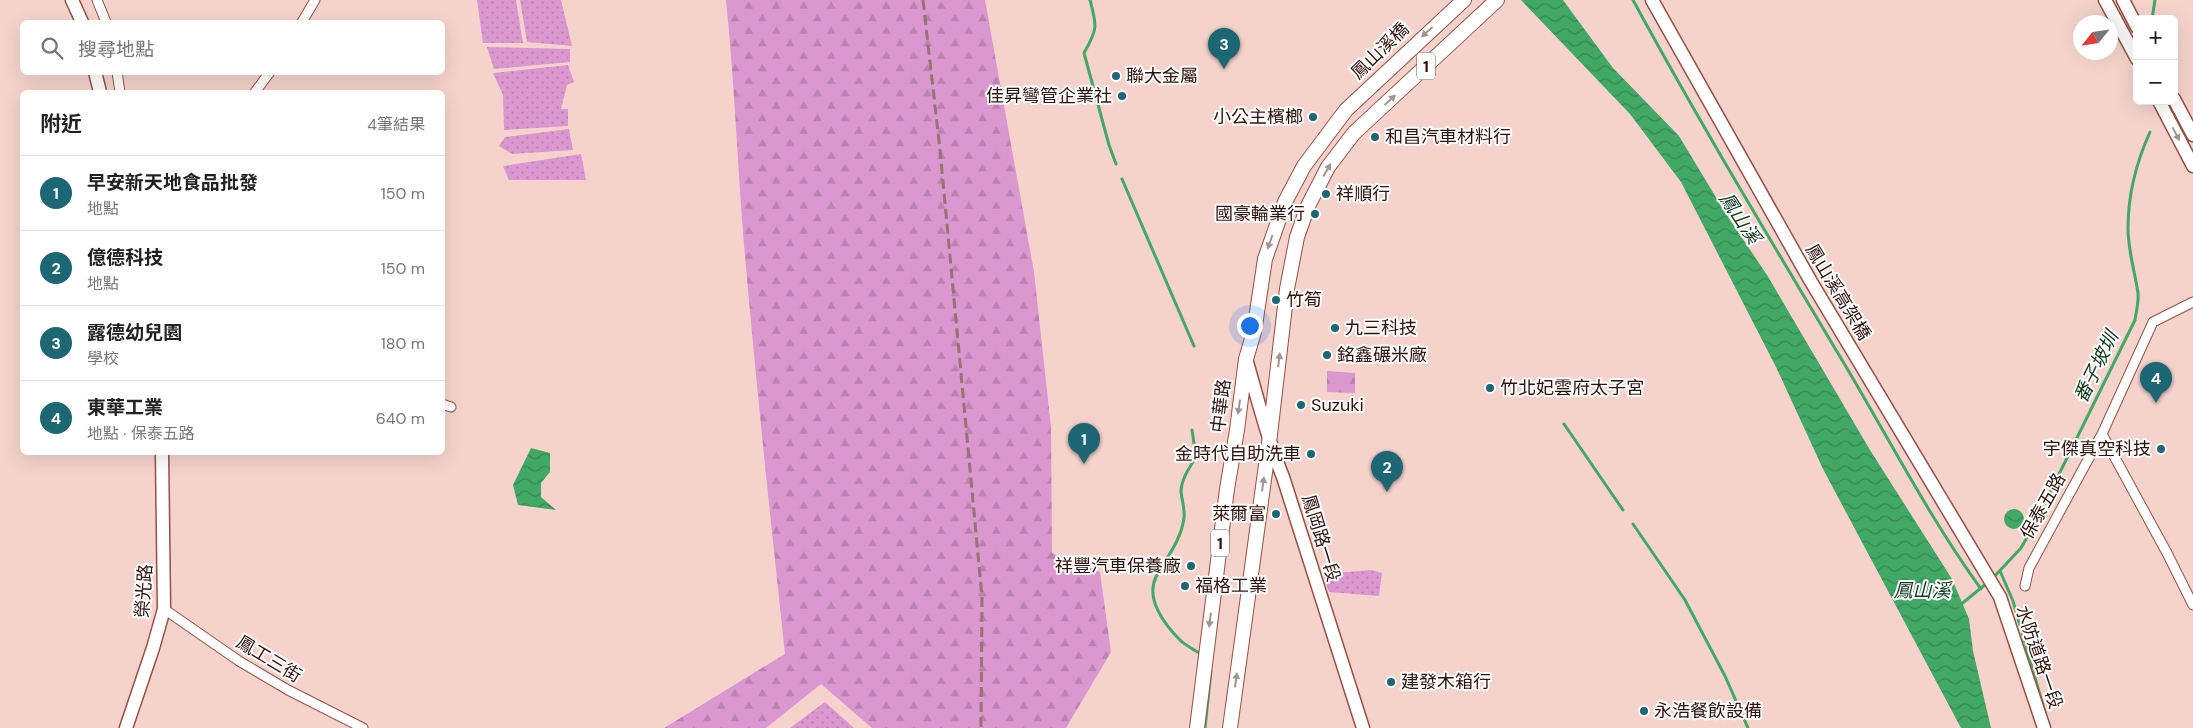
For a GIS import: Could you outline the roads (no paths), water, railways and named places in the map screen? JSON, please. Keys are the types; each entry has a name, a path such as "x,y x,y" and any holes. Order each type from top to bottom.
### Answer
{"main road":[{"name":"鳳山溪橋","path":"1346,110 1464,0"},
{"name":"1","path":"1230,728 1269,443 1287,289 1297,237 1308,206 1328,167 1354,133 1497,0"},
{"name":"中華路","path":"1197,728 1227,489 1246,359 1254,332 1264,259 1285,202 1304,166 1346,110"}],"street":[{"path":"72,0 81,20"},
{"path":"97,0 105,20"},
{"path":"303,20 315,0"},
{"name":"鳳山溪高架橋","path":"1652,0 1810,280 2000,597"},
{"path":"2105,0 2133,52"},
{"path":"2123,0 2133,19"},
{"path":"96,75 100,90"},
{"path":"117,75 120,90"},
{"path":"257,90 268,75"},
{"path":"2161,105 2193,166"},
{"path":"2177,105 2193,135"},
{"name":"保泰五路","path":"2025,586 2029,568 2102,434 2152,322 2193,302"},
{"name":"鳳岡路一段","path":"1246,359 1269,443 1283,477 1362,728"},
{"path":"2102,434 2193,605"},
{"name":"榮光路","path":"126,728 164,609 162,455"},
{"name":"水防道路一段","path":"2000,597 2046,727"},
{"name":"鳳工三街","path":"164,609 239,661 288,690 364,728"}],"water":[{"name":"鳳山溪","path":"1521,0 1563,0 1613,68 1679,136 1726,214 1767,275 1870,450 1952,579 1969,619 1973,651 1991,728 1961,728 1823,469 1776,367 1681,182 1630,114"},
{"path":"531,448 550,453 550,472 541,483 541,497 556,510 518,505 513,485"},
{"path":"2014,509 2021,512 2024,519 2021,526 2014,529 2007,526 2004,519 2007,512"}],"waterway":[{"path":"1090,0 1095,27 1092,38 1084,53 1116,164"},
{"path":"1633,0 1707,132 1924,501 1981,589"},
{"name":"番子坡圳","path":"2153,15 2155,0"},
{"name":"番子坡圳","path":"1992,579 2021,548 2034,525 2135,320 2138,293 2129,245 2128,215 2134,179 2150,132"},
{"path":"1122,179 1194,346"},
{"path":"1564,424 1623,510"},
{"path":"1192,430 1196,457 1182,482 1181,492 1184,508 1182,526 1176,542 1156,577 1153,585 1153,594 1158,611 1168,627 1182,642 1202,655"},
{"path":"1633,524 1685,600 1725,676 1748,728"},
{"path":"2000,571 2013,601 2046,716"},
{"path":"1959,606 1987,583"},
{"path":"1205,728 1211,671"}],"railway":[{"path":"923,0 940,150 982,597 981,728"}],"place":[{"name":"露德幼兒園","path":"1224,69"},
{"name":"聯大金屬","path":"1116,76"},
{"name":"佳昇彎管企業社","path":"1122,96"},
{"name":"小公主檳榔","path":"1313,117"},
{"name":"和昌汽車材料行","path":"1375,137"},
{"name":"祥順行","path":"1326,194"},
{"name":"國豪輪業行","path":"1315,214"},
{"name":"竹筍","path":"1276,300"},
{"name":"九三科技","path":"1335,328"},
{"name":"銘鑫碾米廠","path":"1327,355"},
{"name":"竹北妃雲府太子宮","path":"1490,388"},
{"name":"東華工業","path":"2156,403"},
{"name":"Suzuki","path":"1301,405"},
{"name":"宇傑真空科技","path":"2161,449"},
{"name":"金時代自助洗車","path":"1311,454"},
{"name":"早安新天地食品批發","path":"1084,464"},
{"name":"億德科技","path":"1387,492"},
{"name":"萊爾富","path":"1276,514"},
{"name":"祥豐汽車保養廠","path":"1191,566"},
{"name":"福格工業","path":"1185,586"},
{"name":"建發木箱行","path":"1391,682"},
{"name":"永浩餐飲設備","path":"1644,711"}]}
